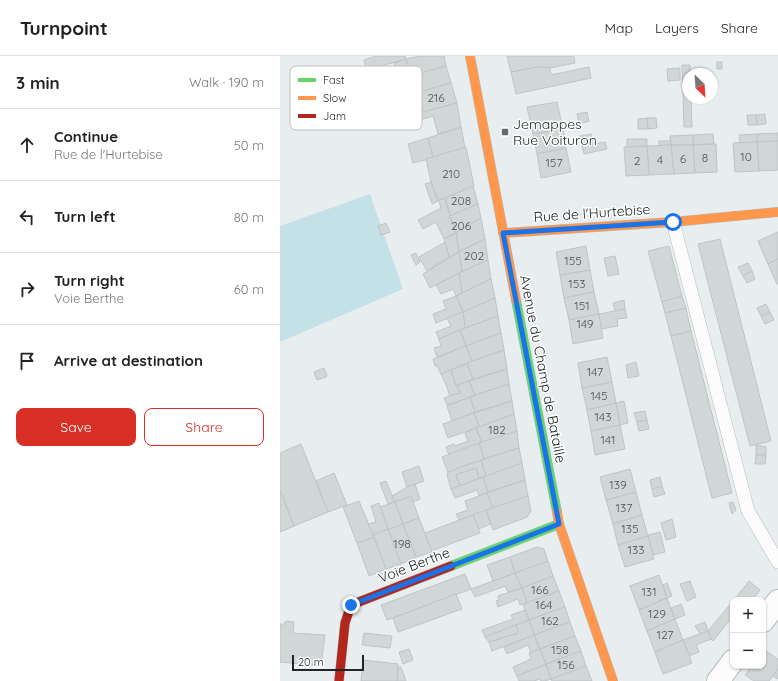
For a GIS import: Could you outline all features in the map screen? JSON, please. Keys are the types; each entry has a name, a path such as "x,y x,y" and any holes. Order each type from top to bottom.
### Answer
{"street":[{"name":"Avenue du Champ de Bataille","path":"470,56 559,524 613,681"},
{"name":"Rue de l'Hurtebise","path":"503,233 673,222 778,212"},
{"name":"Voie Berthe","path":"339,681 345,623 351,605 559,524"},
{"path":"766,617 778,601"},
{"path":"718,681 730,664"}],"lane":[{"path":"673,222 748,511 778,562"}],"shaded area":[{"path":"370,194 403,289 280,342 280,226"}],"building":[{"path":"376,56 405,56 406,59 381,66 366,66 364,60"},
{"path":"420,56 444,56 446,66 422,73 422,66 408,66 406,59"},
{"path":"507,56 574,56 575,63 550,68 538,67 511,72"},
{"path":"406,59 408,66 395,66 394,63"},
{"path":"717,62 722,62 722,69 717,68"},
{"path":"682,65 690,65 690,68 682,68"},
{"path":"446,66 451,83 422,92 422,73"},
{"path":"538,67 550,68 551,75 589,67 591,78 516,94 511,72"},
{"path":"680,68 680,80 668,81 667,69"},
{"path":"451,83 457,103 422,112 422,91"},
{"path":"557,102 563,129 533,134 527,107"},
{"path":"457,103 461,127 438,134 433,116 422,119 422,112"},
{"path":"683,104 691,104 692,127 684,127"},
{"path":"587,112 589,121 579,124 577,114"},
{"path":"765,114 766,124 757,125 756,115"},
{"path":"747,115 756,115 757,125 748,125"},
{"path":"647,118 656,118 657,128 648,129"},
{"path":"647,118 648,129 638,129 638,119"},
{"path":"461,127 465,148 433,158 428,138"},
{"path":"563,129 566,148 537,154 533,134"},
{"path":"778,133 778,141 757,142 757,134"},
{"path":"591,134 593,144 582,146 580,136"},
{"path":"713,134 714,144 693,145 693,135"},
{"path":"757,134 757,142 740,143 739,135"},
{"path":"693,135 693,145 671,145 670,136"},
{"path":"428,138 433,158 413,163 408,144"},
{"path":"627,139 647,139 647,146 627,147"},
{"path":"659,141 671,141 671,145 659,146"},
{"path":"778,141 778,170 759,171 757,142"},
{"path":"605,142 607,149 584,154 582,146"},
{"path":"757,142 759,171 735,172 733,143"},
{"path":"716,144 717,172 695,173 693,145"},
{"path":"671,145 693,145 695,173 674,174"},
{"path":"671,145 674,174 649,175 647,146"},
{"path":"647,146 649,175 626,176 624,147"},
{"path":"466,147 474,186 438,201 431,182 426,159"},
{"path":"566,148 571,172 541,178 537,154"},
{"path":"431,182 438,201 432,204 425,184"},
{"path":"473,186 478,204 450,216 445,198"},
{"path":"445,198 456,233 444,239 436,222 423,229 418,220 441,208 439,200"},
{"path":"478,204 481,218 456,233 450,216"},
{"path":"481,218 485,239 459,252 456,233"},
{"path":"386,223 390,232 381,235 378,226"},
{"path":"778,232 778,259 768,264 758,241"},
{"path":"456,233 459,252 449,257 444,239"},
{"path":"485,239 488,260 462,272 459,252"},
{"path":"720,239 771,441 750,446 698,244"},
{"path":"445,242 449,257 427,271 419,257"},
{"path":"586,246 590,270 560,275 556,252"},
{"path":"669,246 682,296 662,302 648,251"},
{"path":"459,252 462,272 430,288 423,274"},
{"path":"416,253 420,262 416,265 411,255"},
{"path":"615,256 619,274 608,276 604,258"},
{"path":"778,259 778,284 777,284 768,264"},
{"path":"488,260 491,279 462,293 459,273"},
{"path":"748,263 752,271 743,276 738,267"},
{"path":"590,270 594,292 564,298 560,275"},
{"path":"752,271 755,279 747,283 743,276"},
{"path":"459,273 462,293 456,296 453,289 441,294 436,285"},
{"path":"491,279 495,298 463,312 456,296"},
{"path":"594,292 599,314 569,320 564,298"},
{"path":"456,296 463,312 436,323 433,314 446,309 443,301"},
{"path":"682,296 686,308 665,313 662,302"},
{"path":"495,298 498,316 465,328 463,312"},
{"path":"624,300 625,309 615,311 613,303"},
{"path":"766,304 770,312 761,316 757,308"},
{"path":"686,308 691,331 671,336 665,313"},
{"path":"625,309 627,318 617,319 618,326 601,329 599,314"},
{"path":"463,312 465,328 439,339 436,332 451,326 447,318"},
{"path":"770,312 774,320 765,324 761,316"},
{"path":"599,314 603,338 573,344 569,320"},
{"path":"498,316 501,333 466,346 460,330"},
{"path":"460,330 466,346 437,357 434,348 441,346 439,339"},
{"path":"691,331 732,493 712,498 671,336"},
{"path":"501,333 504,350 472,361 466,346"},
{"path":"466,346 472,361 441,374 437,366 435,366 433,359"},
{"path":"504,350 507,369 473,379 467,363"},
{"path":"607,357 612,382 582,388 578,363"},
{"path":"636,362 639,376 628,378 626,365"},
{"path":"467,364 473,379 456,386 451,370"},
{"path":"324,368 327,375 326,377 317,380 314,372"},
{"path":"507,369 509,384 475,396 469,381"},
{"path":"451,370 460,393 450,397 441,374"},
{"path":"469,381 475,396 447,405 444,398 460,393 457,385"},
{"path":"612,382 616,403 587,410 582,388"},
{"path":"509,384 512,401 475,412 470,397"},
{"path":"470,397 475,412 452,421 447,406"},
{"path":"512,401 514,414 479,427 474,413"},
{"path":"624,401 628,423 620,425 616,403"},
{"path":"616,403 620,425 591,431 587,410"},
{"path":"645,411 647,420 637,422 634,413"},
{"path":"474,413 479,427 448,438 443,424"},
{"path":"514,414 517,431 482,443 476,428"},
{"path":"647,420 649,429 639,431 637,422"},
{"path":"620,425 625,449 595,455 591,431"},
{"path":"476,428 482,443 449,455 446,447 454,444 455,446 468,441 465,433"},
{"path":"517,431 519,448 484,459 479,443"},
{"path":"479,443 484,459 448,472 442,457"},
{"path":"301,444 328,512 294,526 280,490 280,453"},
{"path":"756,445 766,447 766,455 756,455"},
{"path":"519,448 522,463 486,476 481,460"},
{"path":"756,455 766,455 765,464 755,464"},
{"path":"481,460 486,476 479,478 476,468 456,475 460,486 451,489 447,475 448,472"},
{"path":"522,463 525,480 488,492 483,477"},
{"path":"419,466 424,481 407,487 402,472"},
{"path":"476,468 479,478 460,486 456,475"},
{"path":"630,469 636,492 606,500 600,477"},
{"path":"334,473 347,505 328,512 316,481"},
{"path":"483,477 488,492 479,496 477,490 455,498 451,489"},
{"path":"660,477 662,486 652,489 650,480"},
{"path":"525,480 528,496 493,509 487,493"},
{"path":"386,481 395,502 388,504 380,483"},
{"path":"415,484 420,499 413,502 411,496 395,502 392,496"},
{"path":"662,486 665,494 654,497 652,489"},
{"path":"280,490 294,526 280,532"},
{"path":"636,492 642,515 613,524 606,500"},
{"path":"487,493 493,509 459,520 456,514 468,510 465,501"},
{"path":"411,496 419,518 403,524 395,502"},
{"path":"528,496 531,511 527,517 493,530 486,510"},
{"path":"359,501 374,537 357,543 343,507"},
{"path":"395,502 403,524 388,530 380,507"},
{"path":"733,502 736,510 732,514 729,503"},
{"path":"379,503 388,529 373,535 368,524 376,522 371,506"},
{"path":"486,510 491,524 478,529 473,515"},
{"path":"473,515 480,533 431,551 425,533"},
{"path":"642,515 648,536 618,545 613,524"},
{"path":"419,518 432,552 416,557 403,524"},
{"path":"672,519 676,537 666,540 661,523"},
{"path":"403,524 416,557 401,564 388,530"},
{"path":"388,529 401,564 386,569 373,535"},
{"path":"660,532 665,552 653,555 648,535"},
{"path":"648,536 654,559 625,567 618,545"},
{"path":"374,537 386,569 369,576 357,543"},
{"path":"537,547 544,549 548,561 515,573 510,557"},
{"path":"510,557 515,573 493,581 487,565"},
{"path":"548,561 553,576 522,588 515,573"},
{"path":"515,573 522,588 508,592 505,586 475,597 471,589"},
{"path":"465,574 471,589 387,620 381,605"},
{"path":"659,575 667,598 639,610 630,586"},
{"path":"553,576 559,591 527,603 522,588"},
{"path":"690,581 696,597 687,601 680,584"},
{"path":"749,581 760,590 754,597 736,597"},
{"path":"667,583 672,596 667,598 663,585"},
{"path":"522,588 527,603 520,605 518,599 498,607 496,601 499,600 498,596"},
{"path":"559,591 565,607 529,620 523,604"},
{"path":"456,594 462,609 398,632 393,618"},
{"path":"667,598 675,619 647,631 639,610"},
{"path":"681,604 685,615 675,619 671,608"},
{"path":"730,605 730,620 713,641 708,631"},
{"path":"565,607 570,622 534,635 529,620"},
{"path":"525,610 529,620 485,637 482,630 513,619 511,615"},
{"path":"675,619 683,640 655,652 647,631"},
{"path":"529,620 534,635 492,651 489,642 518,633 516,625"},
{"path":"286,621 294,622 293,633 325,635 321,666 280,662 280,623 282,626"},
{"path":"570,622 575,636 540,649 534,635"},
{"path":"705,622 708,631 700,634 695,626"},
{"path":"516,625 518,633 489,642 485,637"},
{"path":"708,631 711,639 696,645 699,652 689,656 683,640"},
{"path":"364,633 392,636 390,648 362,645"},
{"path":"534,635 540,649 531,652 528,645 507,654 504,647"},
{"path":"575,636 581,651 546,664 540,649"},
{"path":"683,640 692,663 663,674 655,652"},
{"path":"409,649 413,660 403,664 399,652"},
{"path":"540,649 546,664 517,676 513,667 531,659 529,653"},
{"path":"581,651 586,666 551,679 546,664"},
{"path":"766,651 778,659 778,669 769,681 754,681 745,675 750,669 766,669"},
{"path":"363,660 398,664 397,681 361,681"},
{"path":"546,664 551,679 545,681 541,681 540,679 534,681 519,681 517,676"},
{"path":"586,666 592,681 552,681 551,679"},
{"path":"398,667 401,667 406,681 397,681"},
{"path":"778,669 778,679 773,676"}],"traffic: fast":[{"path":"516,300 557,512"},
{"path":"451,566 559,524"}],"traffic: slow":[{"path":"470,56 516,300"},
{"path":"503,233 673,222 778,212"},
{"path":"557,512 559,524 613,681"}],"traffic: jam":[{"path":"339,681 345,623 351,605 451,566"}],"place":[{"name":"Jemappes Rue Voituron","path":"505,132"}],"route":[{"path":"351,605 559,524 503,233 673,222"}]}
